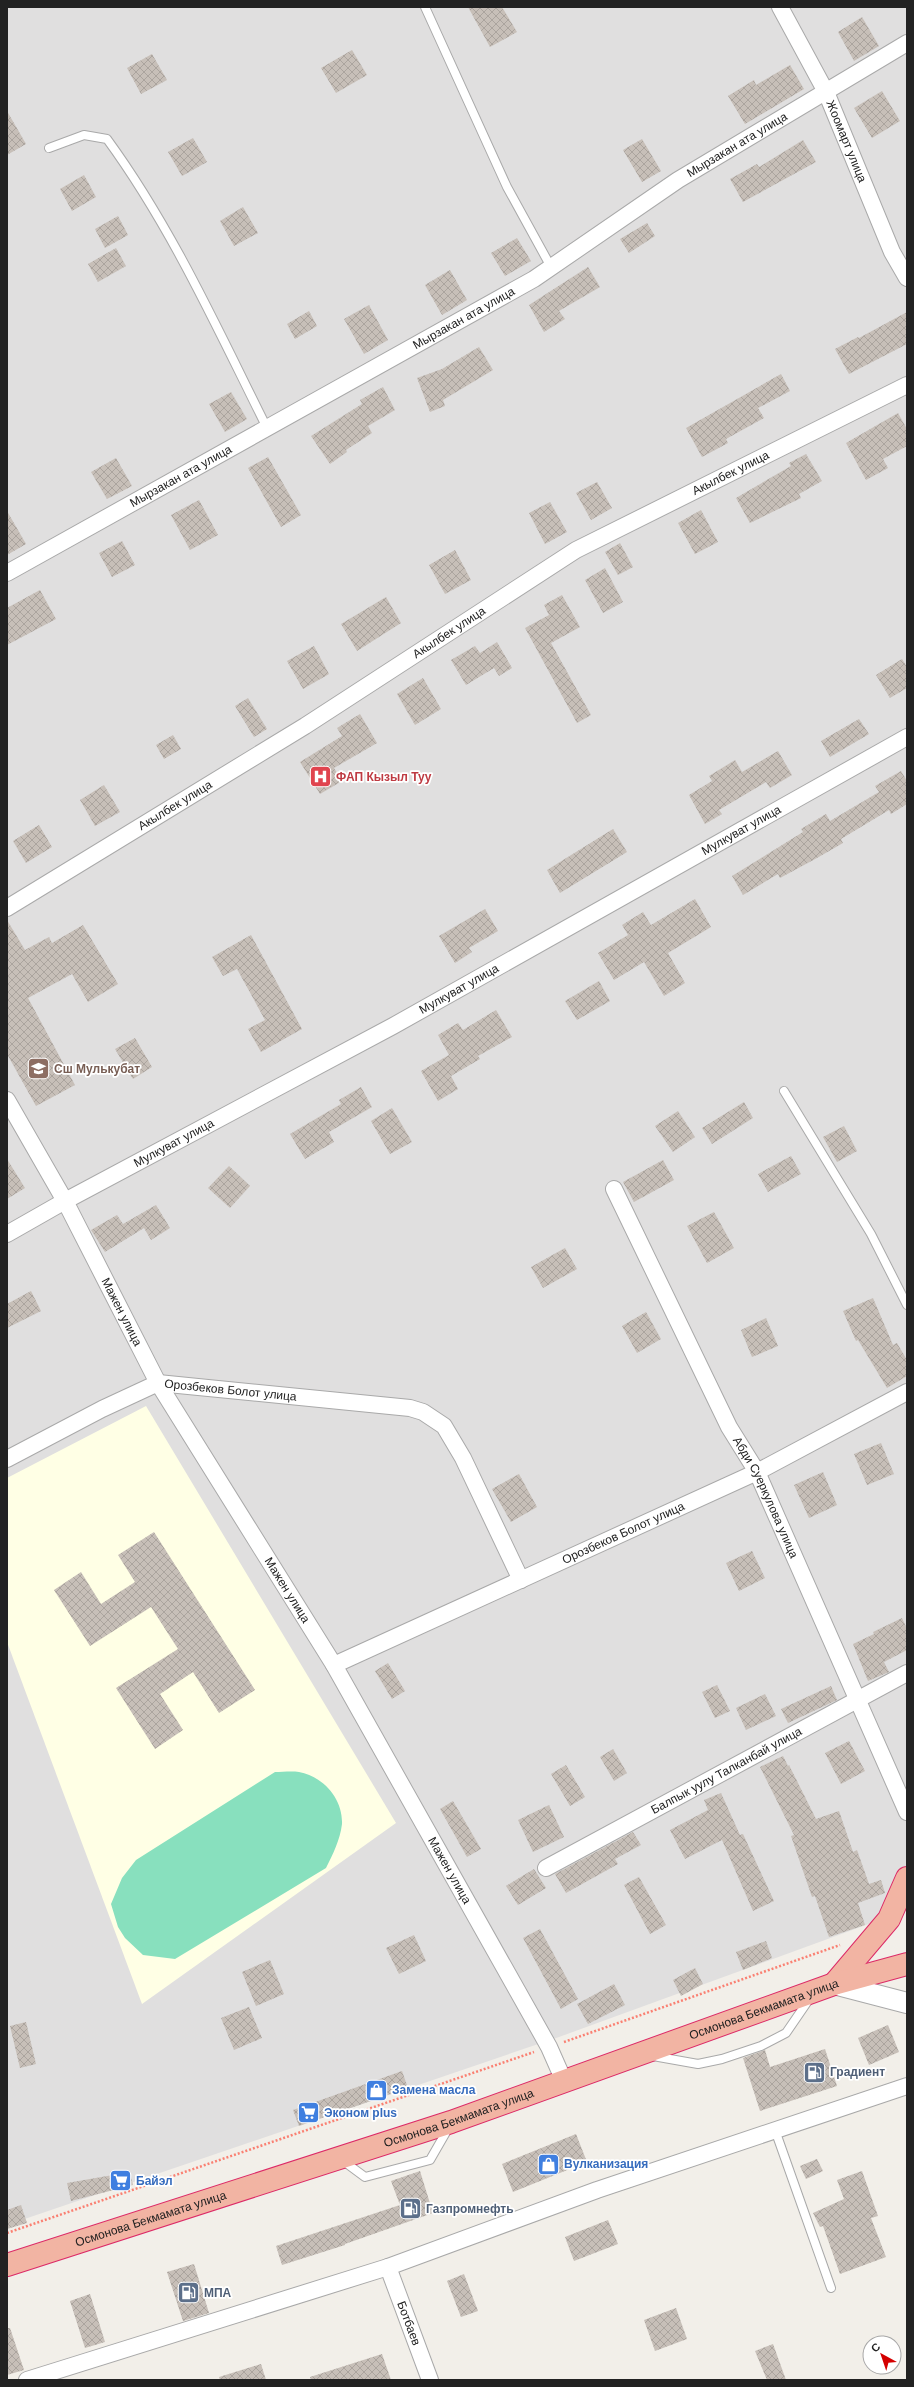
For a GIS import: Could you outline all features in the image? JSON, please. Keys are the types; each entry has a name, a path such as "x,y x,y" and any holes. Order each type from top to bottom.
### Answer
{"highway":[{"path":"834,1984 889,1919 907,1878"},
{"name":"Осмонова Бекмамата улица","path":"7,2265 451,2122 834,1984 907,1964"}],"street":[{"name":"Жоомарт улица","path":"780,7 826,92 892,252 907,278"},
{"name":"Мырзакан ата улица","path":"7,573 534,279 678,180 907,43"},
{"name":"Акылбек улица","path":"7,908 305,726 576,550 907,385"},
{"name":"Мулкуват улица","path":"7,1234 65,1201 393,1026 907,737"},
{"name":"Мажен улица","path":"7,1100 65,1201 158,1383 334,1665 549,2047 564,2082"},
{"name":"Абди Суеркулова улица","path":"614,1189 729,1427 757,1472 907,1812"},
{"name":"Орозбеков Болот улица","path":"7,1459 102,1409 158,1383 410,1408 422,1412 444,1426 463,1458 521,1580"},
{"name":"Орозбеков Болот улица","path":"334,1665 757,1472 907,1392"},
{"name":"Балпык уулу Талканбай улица","path":"546,1868 907,1673"},
{"path":"834,1984 907,2003"},
{"path":"27,2380 388,2267 597,2190 907,2086"},
{"name":"Ботбаев","path":"388,2267 430,2380"}],"lane":[{"path":"425,7 507,187 551,267"},
{"path":"49,148 84,135 107,139 129,170 189,272 267,428"},
{"path":"784,1091 871,1234 907,1305"},
{"path":"640,2054 698,2064 722,2060 761,2046 786,2033 814,1991"},
{"path":"339,2159 365,2177 430,2160 451,2122"},
{"path":"775,2130 831,2288"}],"path":[{"path":"7,2233 842,1945"}],"shaded area":[{"path":"7,7 907,7 907,1910 559,2037 7,2225"},
{"path":"146,1406 396,1823 142,2004 7,1642 7,1478"}],"green space":[{"path":"275,1772 299,1772 308,1775 324,1784 335,1798 339,1806 342,1824 334,1852 326,1868 175,1959 143,1955 125,1938 118,1927 111,1904 122,1878 136,1860"}],"building":[{"path":"468,7 502,7 517,32 490,47"},
{"path":"862,17 879,46 854,61 838,32"},
{"path":"352,50 367,75 336,93 321,68"},
{"path":"152,54 167,80 141,94 127,68"},
{"path":"790,65 804,89 745,124 728,96 754,80 756,85"},
{"path":"882,91 900,121 872,138 854,108"},
{"path":"7,111 26,144 7,155"},
{"path":"193,138 207,162 182,176 168,152"},
{"path":"642,139 661,171 642,182 623,150"},
{"path":"803,140 816,162 743,202 730,179 757,164 759,167"},
{"path":"84,175 96,197 72,211 60,189"},
{"path":"243,207 258,233 234,246 220,221"},
{"path":"118,216 128,235 105,248 95,229"},
{"path":"647,223 655,236 629,253 620,239"},
{"path":"517,238 531,261 505,276 491,253"},
{"path":"116,248 126,266 98,282 88,264"},
{"path":"588,267 600,287 559,311 565,319 544,332 529,305"},
{"path":"450,270 467,300 442,315 425,285"},
{"path":"369,305 388,340 364,354 344,319"},
{"path":"309,311 317,326 295,339 287,324"},
{"path":"907,312 907,344 849,374 835,349"},
{"path":"479,347 493,370 443,400 445,406 430,412 417,378 442,369"},
{"path":"781,374 790,391 758,408 764,418 726,439 728,443 702,457 686,428"},
{"path":"383,387 395,410 368,426 372,433 346,450 347,452 330,464 311,436 362,404 360,400"},
{"path":"231,392 247,419 225,432 209,404"},
{"path":"898,413 907,429 907,446 883,459 888,468 866,480 846,443"},
{"path":"806,454 822,481 799,494 801,498 750,523 736,498 791,466 789,463"},
{"path":"268,457 301,515 281,527 248,468"},
{"path":"116,458 132,486 107,499 91,472"},
{"path":"597,482 612,508 591,520 576,493"},
{"path":"199,500 218,535 190,550 171,515"},
{"path":"550,502 567,532 545,544 529,513"},
{"path":"701,510 718,542 695,554 678,523"},
{"path":"7,511 26,544 7,555"},
{"path":"122,541 135,565 112,577 99,553"},
{"path":"620,543 633,567 618,575 605,552"},
{"path":"455,550 471,580 445,594 429,565"},
{"path":"605,568 623,602 603,613 585,580"},
{"path":"40,590 56,619 7,645 7,608"},
{"path":"562,595 580,627 551,643 591,715 577,723 525,628 549,615 544,605"},
{"path":"386,597 401,623 357,651 341,624"},
{"path":"497,642 512,668 499,676 494,668 466,685 451,660 475,646 480,653"},
{"path":"314,646 329,674 303,689 287,661"},
{"path":"902,659 907,667 907,688 890,698 876,675"},
{"path":"423,678 441,709 415,725 397,694"},
{"path":"248,698 267,729 254,737 235,706"},
{"path":"360,714 377,743 334,768 342,781 320,794 300,762 342,736 337,728"},
{"path":"859,719 869,734 830,757 821,741"},
{"path":"173,735 181,749 164,759 156,745"},
{"path":"778,751 792,775 770,788 766,782 719,810 722,814 705,824 689,795 712,781 709,776 735,760 742,772"},
{"path":"901,771 907,781 907,804 891,814 889,810 841,839 843,843 817,858 780,878 778,874 743,895 732,876 803,832 801,829 826,814 830,821 879,792 875,786"},
{"path":"104,785 120,812 95,826 80,800"},
{"path":"39,825 52,847 26,863 13,841"},
{"path":"613,829 627,852 560,893 547,870"},
{"path":"695,899 711,927 668,953 685,983 664,996 644,962 614,980 598,953 628,935 622,925 643,912 651,925"},
{"path":"485,909 498,931 469,948 472,952 455,963 439,936"},
{"path":"7,920 25,950 49,937 52,943 83,925 118,984 88,1002 72,974 28,998 75,1085 36,1106 7,1054"},
{"path":"251,935 302,1029 261,1052 248,1029 265,1020 237,969 223,976 212,957"},
{"path":"599,981 610,1001 577,1020 565,1001"},
{"path":"496,1010 512,1037 478,1056 480,1059 451,1076 458,1089 438,1101 421,1071 449,1055 438,1035 458,1023 463,1030"},
{"path":"135,1038 152,1067 133,1079 115,1049"},
{"path":"361,1087 372,1107 329,1132 334,1142 305,1159 290,1134 341,1104 339,1100"},
{"path":"744,1102 753,1118 712,1144 702,1128"},
{"path":"392,1108 412,1142 390,1154 371,1121"},
{"path":"678,1111 695,1137 673,1152 655,1126"},
{"path":"844,1126 857,1151 837,1162 823,1137"},
{"path":"791,1156 801,1174 768,1192 758,1174"},
{"path":"7,1159 25,1188 7,1199"},
{"path":"663,1160 674,1180 634,1202 623,1182"},
{"path":"229,1166 250,1186 230,1208 208,1188"},
{"path":"156,1205 170,1228 151,1240 144,1228 105,1252 91,1230 117,1215 123,1224"},
{"path":"714,1212 734,1248 707,1263 687,1226"},
{"path":"565,1248 577,1269 543,1288 531,1267"},
{"path":"31,1291 41,1311 7,1328 7,1304"},
{"path":"873,1298 893,1345 897,1343 907,1360 907,1376 887,1388 858,1340 856,1341 843,1311"},
{"path":"646,1312 661,1339 637,1353 622,1326"},
{"path":"766,1318 778,1346 752,1357 741,1330"},
{"path":"881,1443 894,1474 867,1485 854,1454"},
{"path":"823,1472 837,1505 809,1518 794,1485"},
{"path":"519,1474 537,1507 511,1522 492,1489"},
{"path":"154,1532 255,1690 219,1713 193,1672 160,1694 183,1730 155,1749 116,1688 178,1649 151,1607 90,1646 54,1590 81,1572 101,1604 135,1582 118,1555"},
{"path":"752,1551 765,1578 739,1591 726,1563"},
{"path":"902,1618 907,1629 907,1650 884,1662 889,1672 868,1681 853,1644 874,1634 873,1632"},
{"path":"388,1663 405,1691 392,1699 375,1671"},
{"path":"717,1685 730,1711 715,1718 702,1692"},
{"path":"831,1686 837,1700 788,1723 781,1709"},
{"path":"765,1694 776,1716 746,1730 736,1708"},
{"path":"849,1741 865,1771 841,1784 825,1753"},
{"path":"613,1749 627,1773 614,1781 600,1757"},
{"path":"783,1756 816,1819 839,1811 853,1852 857,1850 869,1884 881,1880 885,1893 858,1903 865,1925 829,1937 815,1896 812,1897 791,1836 794,1835 760,1767"},
{"path":"566,1765 585,1797 570,1806 551,1774"},
{"path":"721,1793 740,1835 743,1834 774,1901 753,1911 722,1840 685,1859 670,1830 708,1810 704,1800"},
{"path":"453,1801 481,1849 467,1857 440,1809"},
{"path":"549,1805 564,1837 533,1852 518,1820"},
{"path":"633,1832 641,1845 615,1859 618,1864 566,1893 555,1874"},
{"path":"534,1869 546,1888 518,1905 506,1886"},
{"path":"639,1877 666,1925 650,1934 624,1885"},
{"path":"540,1929 578,1999 561,2009 523,1938"},
{"path":"414,1935 426,1961 399,1974 386,1948"},
{"path":"766,1941 772,1958 743,1970 736,1952"},
{"path":"270,1960 284,1994 256,2006 242,1972"},
{"path":"695,1968 703,1984 681,1996 673,1980"},
{"path":"614,1984 625,2005 588,2024 577,2004"},
{"path":"249,2007 262,2038 234,2050 221,2018"},
{"path":"26,2022 36,2064 20,2068 10,2026"},
{"path":"888,2025 899,2052 869,2065 858,2038"},
{"name":"Градиент","path":"825,2049 837,2086 760,2111 743,2058 765,2050 770,2067"},
{"path":"402,2071 408,2088 299,2126 293,2110"},
{"path":"576,2134 587,2162 513,2192 502,2164"},
{"path":"817,2159 823,2171 806,2179 800,2166"},
{"path":"420,2171 433,2213 345,2245 282,2265 276,2246 400,2205 391,2181"},
{"path":"862,2171 878,2216 871,2218 886,2257 840,2274 823,2226 820,2227 813,2213 844,2199 837,2180"},
{"path":"130,2172 133,2185 71,2201 67,2183"},
{"path":"21,2205 27,2223 7,2229 7,2210"},
{"path":"608,2220 618,2244 574,2261 565,2237"},
{"name":"МПА","path":"194,2264 209,2313 183,2321 167,2272"},
{"path":"464,2274 478,2311 461,2317 447,2281"},
{"path":"90,2294 105,2342 85,2348 70,2301"},
{"path":"676,2308 687,2339 655,2351 644,2320"},
{"path":"7,2328 10,2328 24,2370 7,2375"},
{"path":"773,2344 786,2380 767,2380 755,2351"},
{"path":"382,2354 391,2380 311,2380 310,2377"},
{"path":"261,2364 266,2380 220,2380 219,2377"}],"place":[{"name":"ФАП Кызыл Туу","path":"320,777"},
{"name":"Сш Мулькубат","path":"38,1069"},
{"name":"Градиент","path":"815,2072"},
{"name":"Замена масла","path":"377,2090"},
{"name":"Эконом plus","path":"309,2113"},
{"name":"Вулканизация","path":"549,2164"},
{"name":"Байэл","path":"121,2181"},
{"name":"Газпромнефть","path":"410,2209"},
{"name":"МПА","path":"188,2293"}]}
